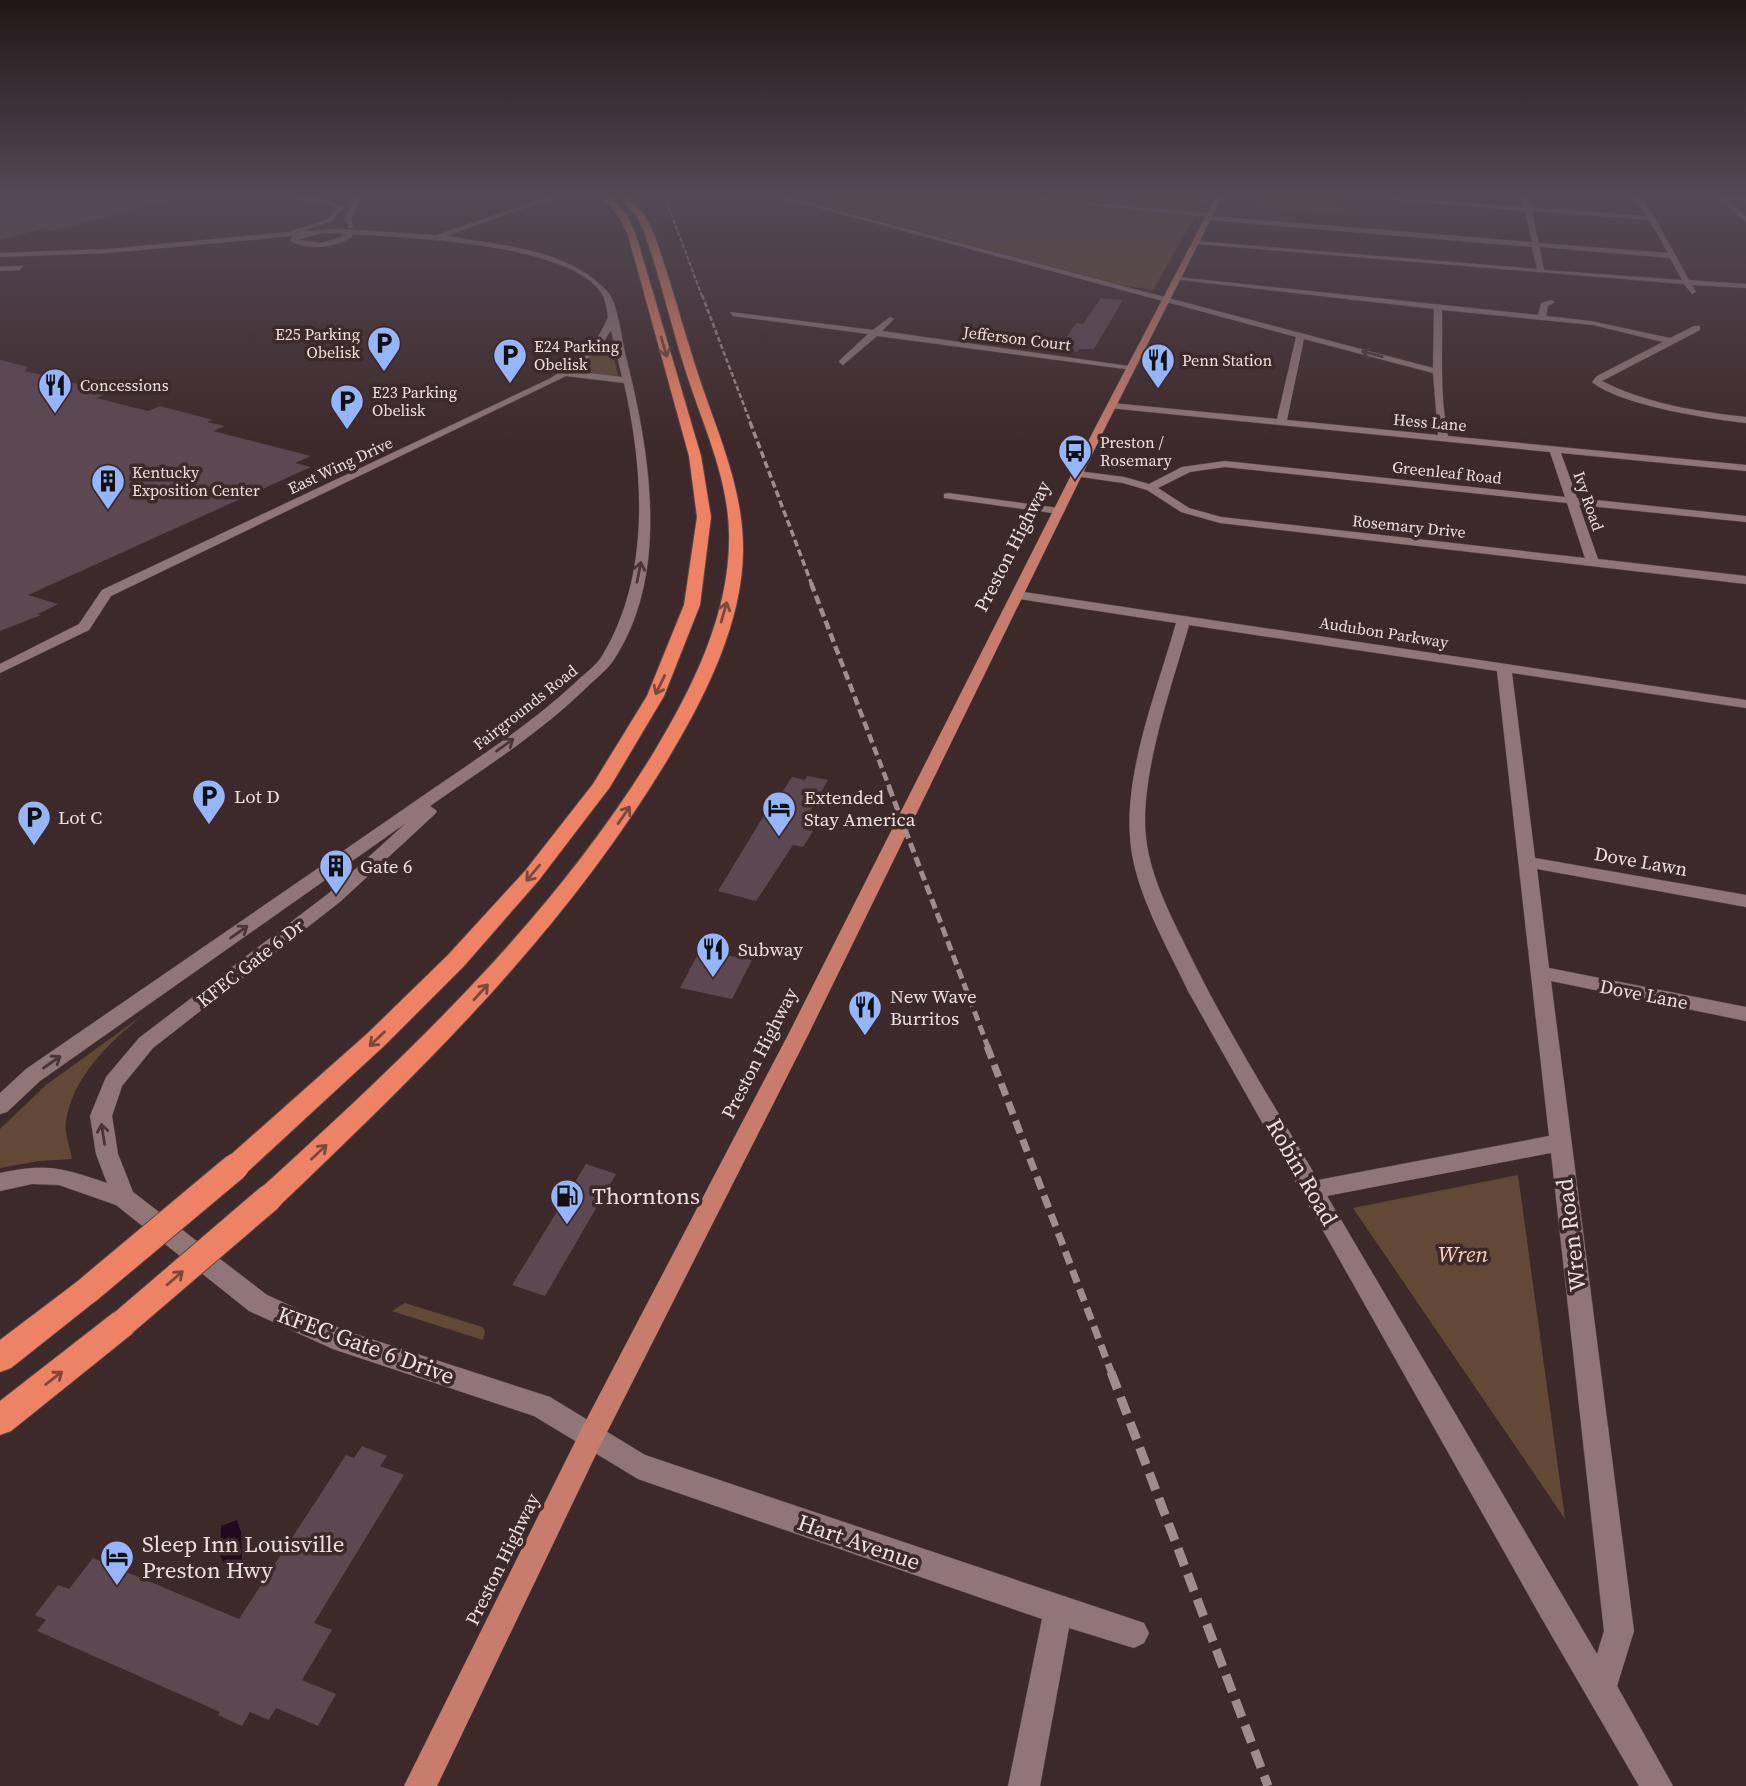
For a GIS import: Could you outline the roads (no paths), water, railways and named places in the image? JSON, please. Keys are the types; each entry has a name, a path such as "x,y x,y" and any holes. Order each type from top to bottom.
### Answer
{"highway":[{"path":"0,1358 88,1290 235,1167 331,1084 413,1004 482,933 538,868 611,770 643,718 674,656 696,588 702,552 702,498 685,422 644,278"},
{"path":"0,1420 123,1323 269,1198 396,1080 538,929 590,864 662,755 707,666 728,602 734,568 736,525 727,476 693,378 663,278"}],"main road":[{"name":"Preston Highway","path":"420,1786 591,1437 798,1035 1177,279"}],"street":[{"name":"Fairgrounds Road","path":"0,1106 33,1075 480,764 580,688 606,661 627,622 644,546 644,499 637,419 612,318 612,308 607,295 589,278"},
{"path":"1085,278 1438,372"},
{"path":"1630,278 1746,286"},
{"path":"1685,278 1694,295"},
{"path":"1177,279 1594,323 1670,341"},
{"path":"1542,318 1544,305 1550,302"},
{"path":"1438,307 1438,397 1444,440"},
{"name":"Jefferson Court","path":"733,314 1132,367"},
{"name":"East Wing Drive","path":"0,669 84,626 106,593 565,373 599,344 612,318"},
{"path":"843,362 890,319"},
{"path":"1697,328 1597,382 1612,390 1665,404 1746,420"},
{"path":"1281,424 1301,335"},
{"path":"986,362 998,350"},
{"path":"565,373 629,380"},
{"name":"Hess Lane","path":"1112,406 1746,468"},
{"name":"Ivy Road","path":"1555,450 1593,563"},
{"name":"Greenleaf Road","path":"1151,488 1164,477 1184,469 1226,464 1746,519"},
{"name":"Rosemary Drive","path":"1078,474 1124,480 1151,488 1185,510 1220,520 1746,580"},
{"path":"948,496 1059,511"},
{"name":"Audubon Parkway","path":"1017,595 1746,704"},
{"name":"Robin Road","path":"1184,621 1143,775 1139,800 1141,859 1158,909 1198,991 1552,1609 1601,1688"},
{"name":"Wren Road","path":"1504,668 1619,1631 1601,1688"},
{"name":"KFEC Gate 6 Dr","path":"124,1198 107,1154 101,1116 113,1083 146,1043 335,897 480,764"},
{"name":"Dove Lawn","path":"1528,862 1746,901"},
{"name":"Dove Lane","path":"1542,973 1746,1014"},
{"path":"1312,1190 1560,1143"},
{"path":"0,1182 32,1175 60,1176 124,1198"},
{"name":"KFEC Gate 6 Drive","path":"124,1198 258,1303 276,1313 342,1341 541,1406 591,1437"},
{"name":"Hart Avenue","path":"591,1437 638,1466 1058,1610 1134,1633"},
{"path":"1024,1786 1058,1610"},
{"path":"1601,1688 1657,1786"}],"railway":[{"path":"695,278 702,296"},
{"path":"702,295 751,424"},
{"path":"750,422 812,585"},
{"path":"811,583 890,789"},
{"path":"889,787 988,1047"},
{"path":"987,1046 1112,1374"},
{"path":"1111,1372 1268,1786"}],"place":[{"name":"E25 Parking Obelisk","path":"384,373"},
{"name":"E24 Parking Obelisk","path":"510,385"},
{"name":"Penn Station","path":"1158,390"},
{"name":"Concessions","path":"55,415"},
{"name":"E23 Parking Obelisk","path":"347,431"},
{"name":"Preston / Rosemary","path":"1075,481"},
{"name":"Kentucky Exposition Center","path":"108,511"},
{"name":"Lot D","path":"209,826"},
{"name":"Extended Stay America","path":"779,838"},
{"name":"Lot C","path":"34,847"},
{"name":"Gate 6","path":"336,896"},
{"name":"Subway","path":"713,979"},
{"name":"New Wave Burritos","path":"865,1037"},
{"name":"Thorntons","path":"567,1226"},
{"name":"Sleep Inn Louisville Preston Hwy","path":"117,1587"}],"park label":[{"name":"Wren","path":"1463,1254"}]}
